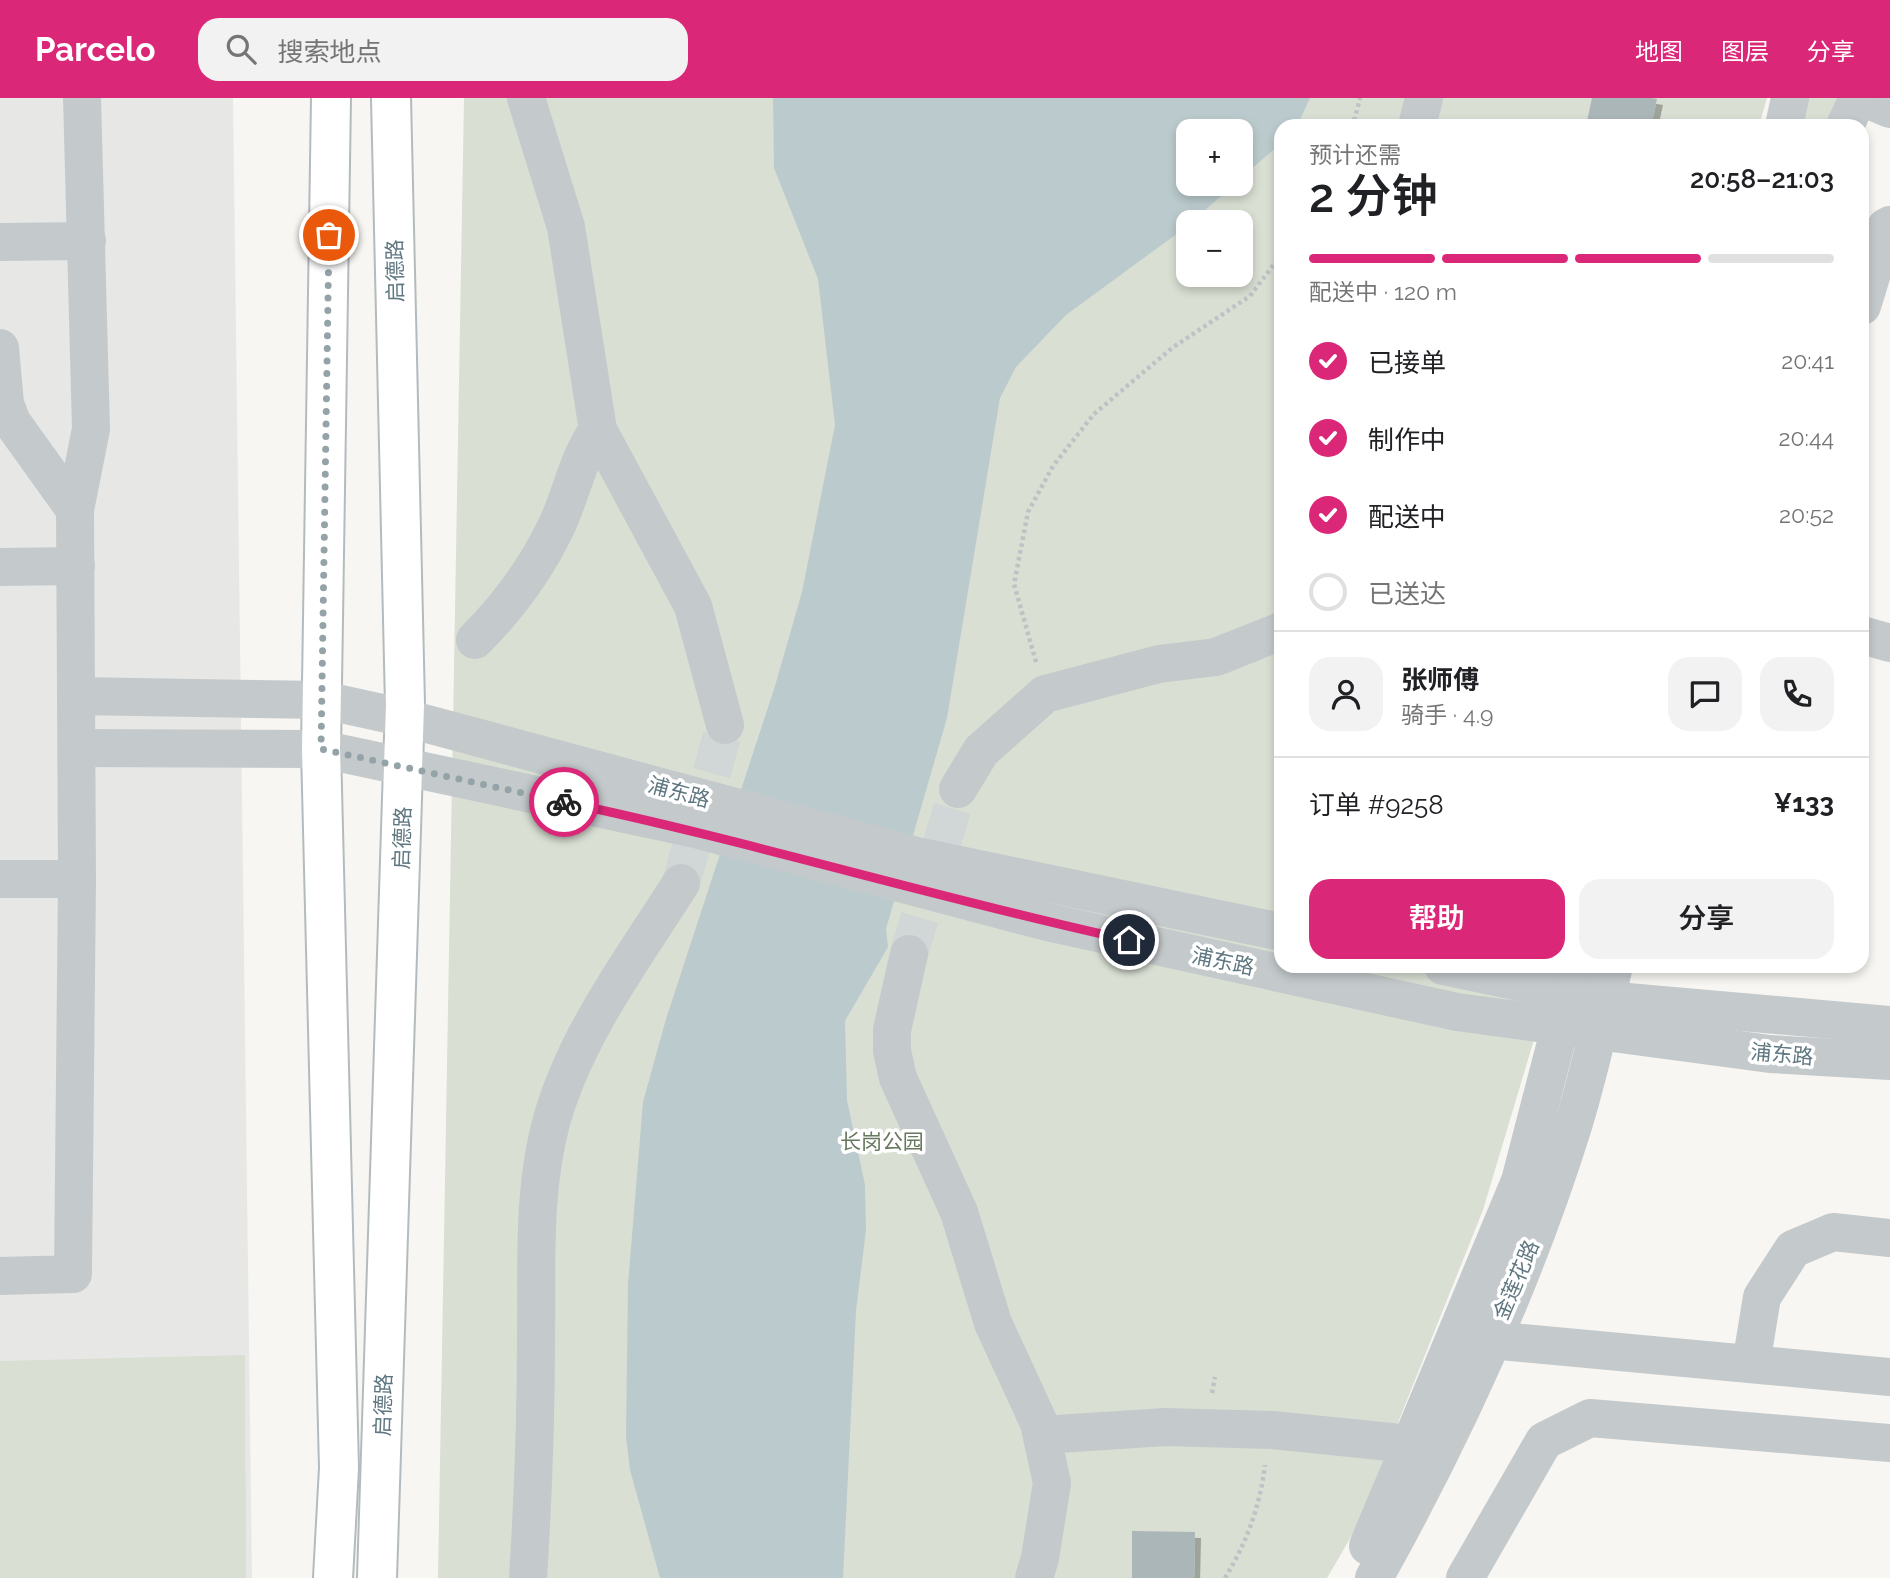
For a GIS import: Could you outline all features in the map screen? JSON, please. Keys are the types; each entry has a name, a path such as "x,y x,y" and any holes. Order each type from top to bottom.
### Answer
{"main road":[{"name":"启德路","path":"331,98 321,749 339,1468 333,1578"},
{"name":"启德路","path":"377,1578 405,718 391,98"}],"street":[{"path":"0,1276 73,1275 77,879 75,510 91,429 82,98"},
{"path":"526,98 566,227 598,430 693,606 725,725"},
{"path":"1419,119 1424,98"},
{"path":"1786,119 1790,98"},
{"path":"1849,119 1858,98"},
{"path":"1864,98 1890,109"},
{"path":"1869,283 1886,227 1890,225"},
{"path":"0,242 86,241"},
{"path":"0,348 5,404 12,422 75,510"},
{"path":"475,640 509,606 533,566 557,524 584,450 598,430"},
{"path":"0,567 76,566"},
{"path":"958,789 981,751 1045,694 1160,664 1216,657 1274,634"},
{"path":"1869,637 1890,643"},
{"name":"浦东路","path":"76,696 323,700 405,718 916,856 1274,931"},
{"name":"浦东路","path":"77,748 321,749 695,830 1047,922 1274,972"},
{"path":"0,879 77,879"},
{"path":"528,1578 536,1464 540,1170 553,1116 578,1050 604,1003 681,883"},
{"path":"909,954 892,1030 898,1077 959,1212 993,1323 1040,1423 1052,1483 1040,1558 1034,1578"},
{"name":"浦东路","path":"1279,973 1457,1012 1568,995"},
{"name":"浦东路","path":"1473,973 1568,995 1890,1025"},
{"name":"金莲花路","path":"1350,1578 1367,1547 1520,1181 1568,995"},
{"name":"浦东路","path":"1606,999 1770,1054 1890,1061"},
{"name":"金莲花路","path":"1374,1578 1430,1479 1528,1253 1574,1125 1606,999"},
{"path":"1751,1364 1762,1297 1794,1249 1833,1231 1890,1238"},
{"path":"1490,1340 1890,1377"},
{"path":"1476,1577 1544,1441 1590,1418 1890,1443"},
{"path":"1042,1434 1165,1427 1272,1430 1410,1444"}],"path":[{"path":"1355,119 1360,98"},
{"path":"1045,694 1014,583 1028,512 1053,466 1094,414 1172,348 1250,296 1274,264"},
{"path":"1225,1578 1253,1520 1261,1494 1272,1430"}],"shaded area":[{"path":"0,98 233,98 252,1578 0,1578"},
{"path":"773,98 1310,98 1300,119 1274,119 1274,149 1253,168 1253,119 1176,119 1176,196 1221,196 1205,210 1176,210 1176,234 1066,315 1016,367 1000,398 947,718 886,929 888,947 845,1021 847,1100 865,1185 866,1230 856,1311 843,1578 660,1578 630,1470 626,1436 628,1284 643,1102 666,1019 775,686 802,592 835,425 818,279 774,168"}],"green space":[{"name":"长岗公园","path":"464,98 1767,98 1761,119 1274,119 1274,973 1554,973 1483,1210 1355,1530 1327,1578 438,1578"},
{"path":"1804,98 1848,98 1839,119 1800,119"},
{"path":"245,1355 246,1578 0,1578 0,1361"}],"building":[{"path":"1592,98 1657,99 1653,119 1588,119"},
{"path":"1132,1531 1195,1532 1194,1578 1132,1578"}],"tunnel":[{"path":"681,883 725,725"},
{"path":"909,954 958,789"}],"way so far":[{"path":"329,235 321,749 564,802"}],"route":[{"path":"564,802 695,830 1047,922 1129,940"}]}
